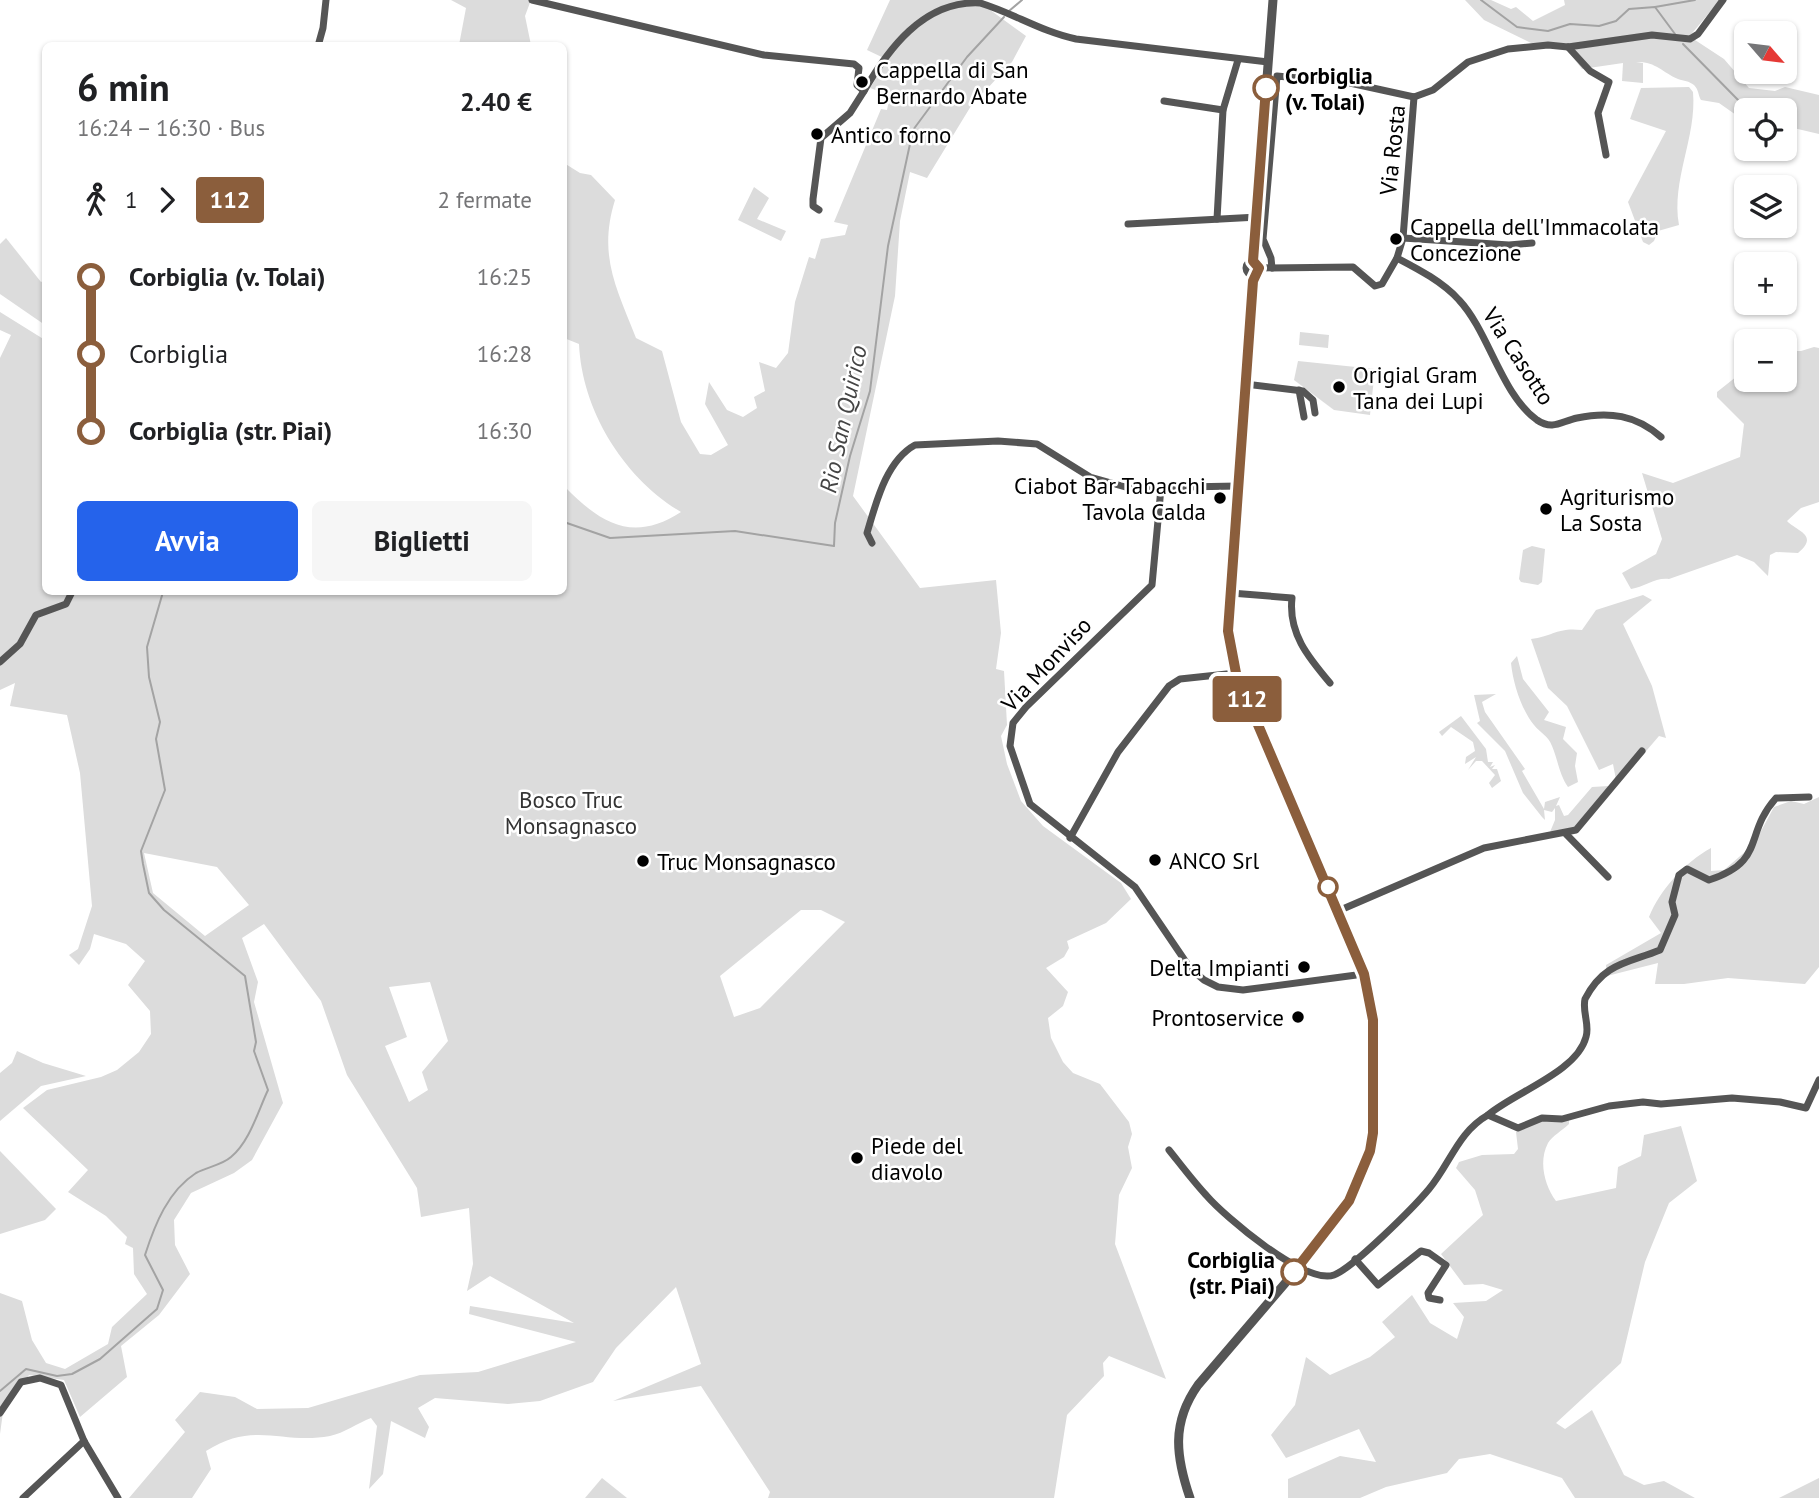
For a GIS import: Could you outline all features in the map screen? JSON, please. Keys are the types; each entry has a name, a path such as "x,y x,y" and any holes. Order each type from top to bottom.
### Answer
{"street":[{"path":"319,42 326,0"},
{"path":"532,0 764,55 853,64 859,68 857,85 864,91"},
{"path":"1190,1498 1180,1465 1177,1439 1182,1414 1191,1395 1298,1267 1349,1201 1370,1151 1373,1133 1373,1020 1364,974 1236,673 1228,631 1273,0"},
{"name":"Via Rosta","path":"1255,268 1353,267 1377,287 1397,258 1403,238 1414,97 1433,90 1468,62 1490,53 1548,45 1568,47 1652,35 1689,39 1698,34 1723,0"},
{"path":"819,210 813,206 813,199 819,144 826,133 850,113 894,42 908,26 940,5 961,1 982,4 1067,37 1268,62"},
{"path":"1568,47 1590,71 1609,82 1598,113 1606,155"},
{"path":"1217,219 1223,110 1238,60"},
{"path":"1272,268 1263,239 1278,76 1350,83 1414,97"},
{"path":"1164,101 1223,110"},
{"path":"1128,224 1258,217"},
{"path":"1403,238 1509,245 1532,243"},
{"name":"Via Casotto","path":"1397,258 1458,299 1515,393 1539,421 1555,426 1574,419 1619,415 1638,419 1661,437"},
{"path":"1245,384 1299,390 1313,400 1315,413"},
{"path":"1299,390 1304,417"},
{"path":"872,543 867,533 879,493 904,451 915,445 998,441 1037,444 1090,477 1129,488 1237,485"},
{"name":"Via Monviso","path":"1161,488 1152,584 1013,723 1010,746 1030,804 1135,887 1190,968 1218,988 1243,990 1364,974"},
{"path":"1231,593 1292,598 1290,617 1294,627 1313,663 1330,683"},
{"path":"0,662 20,644 36,615 66,604 70,595"},
{"path":"1070,838 1118,752 1169,686 1180,679 1236,673"},
{"path":"1338,911 1484,848 1576,830 1642,751"},
{"path":"1169,1150 1224,1213 1298,1267 1331,1276 1355,1259 1429,1189 1464,1135 1488,1115 1542,1079 1566,1067 1586,1037 1585,999 1602,978 1628,958 1660,950 1675,915 1672,902 1679,875 1687,869 1709,880 1729,873 1748,858 1763,813 1776,798 1809,797"},
{"path":"1566,834 1608,877"},
{"path":"1488,1115 1518,1128 1542,1118 1562,1119 1609,1106 1643,1102 1661,1104 1732,1098 1780,1102 1806,1108 1819,1080"},
{"path":"1355,1259 1378,1285 1421,1251 1426,1251 1446,1265 1429,1293 1429,1298 1440,1300"},
{"path":"0,1413 20,1382 40,1378 61,1385 84,1441 118,1498"},
{"path":"23,1498 84,1441"}],"green space":[{"path":"451,0 531,0 525,16 530,42 460,42 466,8"},
{"name":"Bosco Truc Monsagnasco","path":"890,0 984,0 982,4 1026,36 1012,62 971,106 927,178 910,172 900,221 895,296 853,496 920,588 996,580 1001,633 996,669 1004,671 1007,725 1001,736 1007,764 1021,801 1043,826 1121,883 1131,899 1106,923 1067,941 1069,948 1064,957 1046,968 1068,992 1063,1006 1048,1018 1051,1038 1063,1062 1073,1073 1100,1084 1129,1122 1132,1134 1128,1147 1132,1168 1119,1195 1115,1244 1166,1379 1109,1356 1103,1363 1104,1376 1067,1415 1054,1498 768,1498 770,1492 701,1386 613,1401 701,1364 676,1287 616,1348 593,1382 540,1401 508,1404 435,1398 418,1408 429,1427 425,1438 391,1421 383,1474 369,1489 377,1426 371,1418 330,1436 297,1438 254,1435 223,1442 206,1451 211,1469 192,1498 129,1498 185,1432 175,1420 200,1392 235,1397 257,1409 308,1408 420,1375 478,1372 576,1342 469,1314 470,1306 574,1323 490,1276 467,1291 473,1264 469,1208 421,1217 417,1188 347,1075 321,1001 264,924 242,938 258,982 254,1002 283,1103 252,1160 234,1173 191,1193 174,1220 175,1245 190,1274 159,1315 121,1346 127,1377 80,1417 64,1380 29,1375 3,1412 0,1434 0,1293 22,1301 32,1340 46,1363 65,1369 108,1344 112,1327 147,1294 134,1274 133,1248 125,1244 127,1237 106,1216 68,1192 88,1170 23,1108 47,1090 101,1077 117,1070 139,1052 151,1034 150,1011 128,985 145,961 126,944 94,934 90,949 79,965 69,955 78,949 92,906 80,773 67,715 10,706 15,683 0,690 0,358 11,335 0,330 0,312 42,338 42,595 567,595 567,489 591,510 618,525 648,526 681,512 660,498 624,462 598,418 588,394 579,344 567,339 567,165 580,173 591,175 615,200 608,238 609,254 622,303 636,338 662,351 681,422 700,454 711,455 728,445 705,404 709,382 727,410 743,417 757,408 754,397 765,391 759,362 776,368 788,353 795,302 809,257 815,259 821,239 845,235 848,225 834,222 881,109 887,110 890,95 870,88 888,60 867,50","holes":["144,853 217,867 249,905 205,936 153,893","801,910 821,910 845,922 760,1008 734,1017 720,976","430,982 448,1041 422,1072 428,1090 409,1102 385,1046 407,1037 389,987"]},
{"path":"1465,0 1491,0 1511,9 1516,7 1533,21 1565,5 1564,0 1720,0 1688,38 1653,34 1570,45 1533,44 1484,20"},
{"path":"1649,38 1695,40 1724,59 1734,71 1734,84 1775,91 1785,87 1819,95 1819,134 1797,129 1797,98 1734,98 1734,114 1719,103 1701,100 1692,84 1648,63 1636,62 1643,63 1643,83 1622,81 1623,63 1582,69 1571,55 1571,50"},
{"path":"1689,87 1693,92 1693,109 1678,192 1679,225 1658,231 1649,245 1643,242 1628,202 1666,131 1630,119 1641,88"},
{"path":"754,187 769,198 757,219 786,231 781,241 738,220"},
{"path":"6,238 42,282 42,323 0,294 0,244"},
{"path":"1300,332 1329,335 1328,348 1299,345"},
{"path":"1819,348 1819,502 1801,508 1787,521 1807,538 1804,547 1798,553 1776,552 1770,555 1768,576 1754,562 1737,555 1631,589 1622,573 1656,554 1662,539 1642,473 1673,483 1740,457 1744,424 1717,397 1717,392 1734,379 1734,392 1797,392 1797,351"},
{"name":"Origial Gram Tana dei Lupi","path":"1298,361 1375,369 1370,415 1334,410 1294,380"},
{"path":"1532,546 1545,549 1542,582 1538,585 1521,582 1519,579 1523,550"},
{"path":"1643,595 1652,600 1623,624 1652,686 1666,738 1659,736 1617,785 1613,764 1599,770 1567,706 1548,688 1531,639 1561,631 1582,630 1596,610"},
{"path":"1517,656 1523,679 1549,712 1544,720 1566,727 1563,739 1577,753 1575,766 1578,782 1568,787 1550,742 1529,719 1522,704 1511,663"},
{"path":"1496,694 1482,702 1485,712 1525,769 1522,771 1544,809 1545,802 1560,797 1556,806 1559,805 1564,816 1568,815 1592,787 1609,786 1575,828 1550,832 1555,820 1555,808 1552,812 1544,810 1545,820 1542,817 1523,793 1505,751 1477,723 1480,721 1474,695"},
{"path":"1461,716 1486,749 1488,762 1493,762 1490,767 1495,765 1492,769 1497,769 1501,781 1492,788 1489,783 1495,775 1482,761 1476,761 1468,770 1476,757 1465,764 1466,757 1475,751 1473,742 1451,727 1442,736 1439,732"},
{"path":"1819,797 1819,967 1805,984 1728,978 1684,984 1655,984 1658,963 1607,976 1606,965 1661,933 1649,917 1667,887 1692,861 1711,848 1711,871 1724,870 1754,844 1774,807 1791,801 1804,804"},
{"path":"17,1051 43,1063 86,1076 41,1086 0,1121 0,1073 12,1063"},
{"path":"1543,1120 1569,1120 1569,1124 1548,1143 1543,1158 1546,1181 1556,1201 1616,1188 1618,1167 1641,1156 1644,1135 1681,1126 1697,1181 1669,1203 1645,1262 1621,1363 1556,1423 1565,1429 1592,1410 1624,1475 1644,1485 1664,1481 1695,1498 1575,1498 1562,1478 1490,1454 1459,1459 1447,1473 1386,1487 1360,1498 1288,1498 1288,1479 1340,1456 1376,1462 1359,1429 1286,1458 1271,1435 1295,1405 1306,1357 1330,1375 1370,1357 1395,1337 1382,1322 1412,1295 1430,1323 1457,1339 1464,1317 1453,1303 1486,1301 1503,1290 1483,1284 1464,1285 1441,1254 1483,1215 1475,1190 1456,1168 1459,1162 1482,1155 1514,1154 1518,1149 1516,1132"},
{"path":"0,1151 56,1209 45,1220 0,1234"},
{"path":"602,1478 627,1498 585,1498"},
{"path":"1819,1478 1819,1498 1779,1498"}],"waterway":[{"name":"Rio San Quirico","path":"1009,11 1022,0"},
{"name":"Rio San Quirico","path":"1481,0 1517,27 1548,31 1570,24 1599,26 1616,21 1629,9 1655,7 1675,34"},
{"path":"1655,7 1695,0"},
{"name":"Rio San Quirico","path":"567,523 610,538 735,531 834,546 835,523 850,456 870,391 888,246 913,130 967,57 1004,17"},
{"name":"Rio San Quirico","path":"1683,44 1736,98"},
{"path":"0,1391 26,1369 57,1376 72,1374 100,1359 157,1309 163,1290 145,1255 164,1209 186,1180 227,1160 238,1150 268,1090 254,1051 256,1042 245,976 164,910 149,893 141,851 165,790 156,739 160,722 149,677 147,647 162,595"}],"bus line":[{"name":"112","path":"1266,88 1253,261 1259,268 1253,281 1228,631 1236,673 1364,974 1373,1020 1373,1133 1367,1162 1349,1201 1294,1272"}],"place":[{"name":"Cappella di San Bernardo Abate","path":"862,82"},
{"name":"Corbiglia (v. Tolai)","path":"1266,88"},
{"name":"Antico forno","path":"817,134"},
{"name":"Cappella dell'Immacolata Concezione","path":"1396,239"},
{"name":"Origial Gram Tana dei Lupi","path":"1339,387"},
{"name":"Ciabot Bar Tabacchi Tavola Calda","path":"1220,498"},
{"name":"Agriturismo La Sosta","path":"1546,509"},
{"name":"ANCO Srl","path":"1155,860"},
{"name":"Truc Monsagnasco","path":"643,861"},
{"name":"Delta Impianti","path":"1304,967"},
{"name":"Prontoservice","path":"1298,1017"},
{"name":"Piede del diavolo","path":"857,1158"},
{"name":"Corbiglia (str. Piai)","path":"1294,1272"}]}
